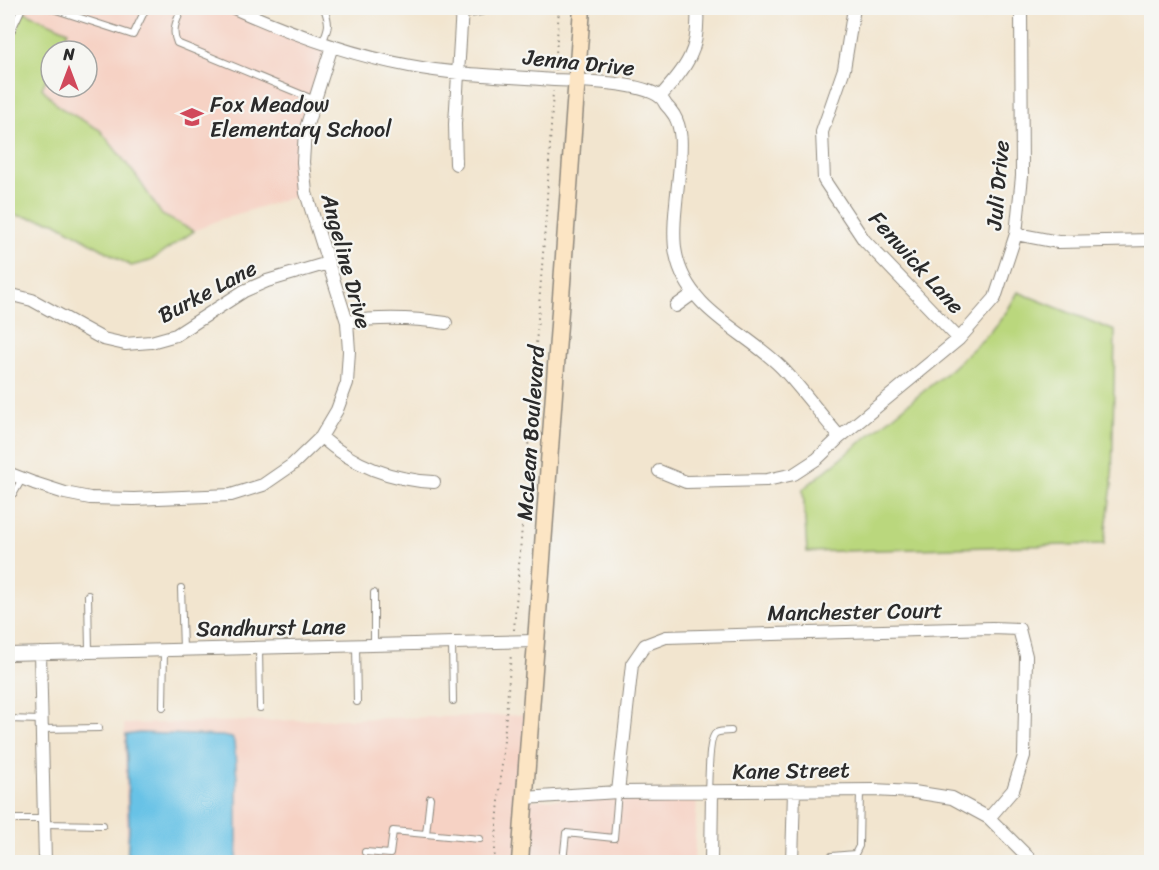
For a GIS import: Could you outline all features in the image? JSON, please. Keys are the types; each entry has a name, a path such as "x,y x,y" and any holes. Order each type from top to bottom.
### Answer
{"main road":[{"name":"McLean Boulevard","path":"520,862 582,8"}],"street":[{"name":"Jenna Drive","path":"234,8 259,13 327,44 409,66 457,73 627,86 644,90 660,98 675,116 681,139 675,229 676,254 683,276 694,293 713,314 765,352 782,369 840,437"},
{"path":"660,98 681,72 693,52 698,23 697,8"},
{"name":"Fenwick Lane","path":"854,8 844,69 822,132 824,180 864,240 959,339"},
{"name":"Juli Drive","path":"659,471 686,482 767,480 794,474 817,459 840,437 959,339 995,298 1016,234 1022,176 1021,8"},
{"path":"456,164 457,73 462,11"},
{"name":"Angeline Drive","path":"8,473 65,493 90,498 134,499 231,495 263,485 292,465 321,436 337,410 347,383 349,351 347,322 306,193 303,162 305,131 315,100 327,44"},
{"path":"1016,234 1058,242 1152,240"},
{"name":"Burke Lane","path":"8,294 32,300 103,339 125,344 151,342 176,335 244,291 267,281 328,263"},
{"path":"676,306 694,293"},
{"path":"347,322 371,318 394,318 446,323"},
{"path":"321,436 335,449 373,470 403,479 434,482"},
{"name":"Manchester Court","path":"618,792 632,664 645,645 666,637 1019,629 1026,656 1024,756 1013,790 989,818"},
{"name":"Sandhurst Lane","path":"8,654 536,641"},
{"path":"40,653 45,862"},
{"path":"792,862 794,790"},
{"name":"Kane Street","path":"524,798 618,792 794,790 914,792 952,798 989,818 1033,862"},
{"path":"710,791 711,862"}],"lane":[{"path":"8,38 22,8"},
{"path":"50,8 134,35 143,8"},
{"path":"182,8 174,28 177,43 315,100"},
{"path":"324,8 329,21 327,44"},
{"path":"442,8 446,11 478,14 492,8"},
{"path":"8,497 14,493 22,479"},
{"path":"181,588 183,650"},
{"path":"374,593 374,645"},
{"path":"88,595 89,652"},
{"path":"452,643 453,701"},
{"path":"356,645 357,702"},
{"path":"259,648 260,708"},
{"path":"163,707 164,650"},
{"path":"8,719 99,728"},
{"path":"710,791 713,736 716,733 731,731"},
{"path":"832,856 855,854 859,846 860,790"},
{"path":"564,862 566,833 614,838 618,792"},
{"path":"426,834 430,798"},
{"path":"8,819 103,825"},
{"path":"389,862 393,831 480,839"},
{"path":"365,852 390,854"}],"path":[{"path":"494,862 509,672 517,602 559,8"}],"shaded area":[{"name":"Fox Meadow Elementary School","path":"16,8 229,8 329,47 303,127 303,194 221,219 194,231 162,215 137,177 100,130 59,107 51,99 99,99 99,39 64,39 68,31"},
{"path":"526,715 516,862 127,862 124,724"},
{"path":"697,795 694,862 524,862 528,800"}],"green space":[{"path":"8,8 16,8 68,31 64,39 39,39 39,99 52,99 59,107 100,130 137,177 162,215 194,231 150,261 131,266 55,222 8,214"},
{"path":"1018,292 1115,331 1112,485 1104,544 807,552 803,489 951,369 991,332"}],"water":[{"path":"139,733 232,738 237,778 237,862 127,862 129,827 126,735"}],"place":[{"name":"Fox Meadow Elementary School","path":"192,117"}]}
